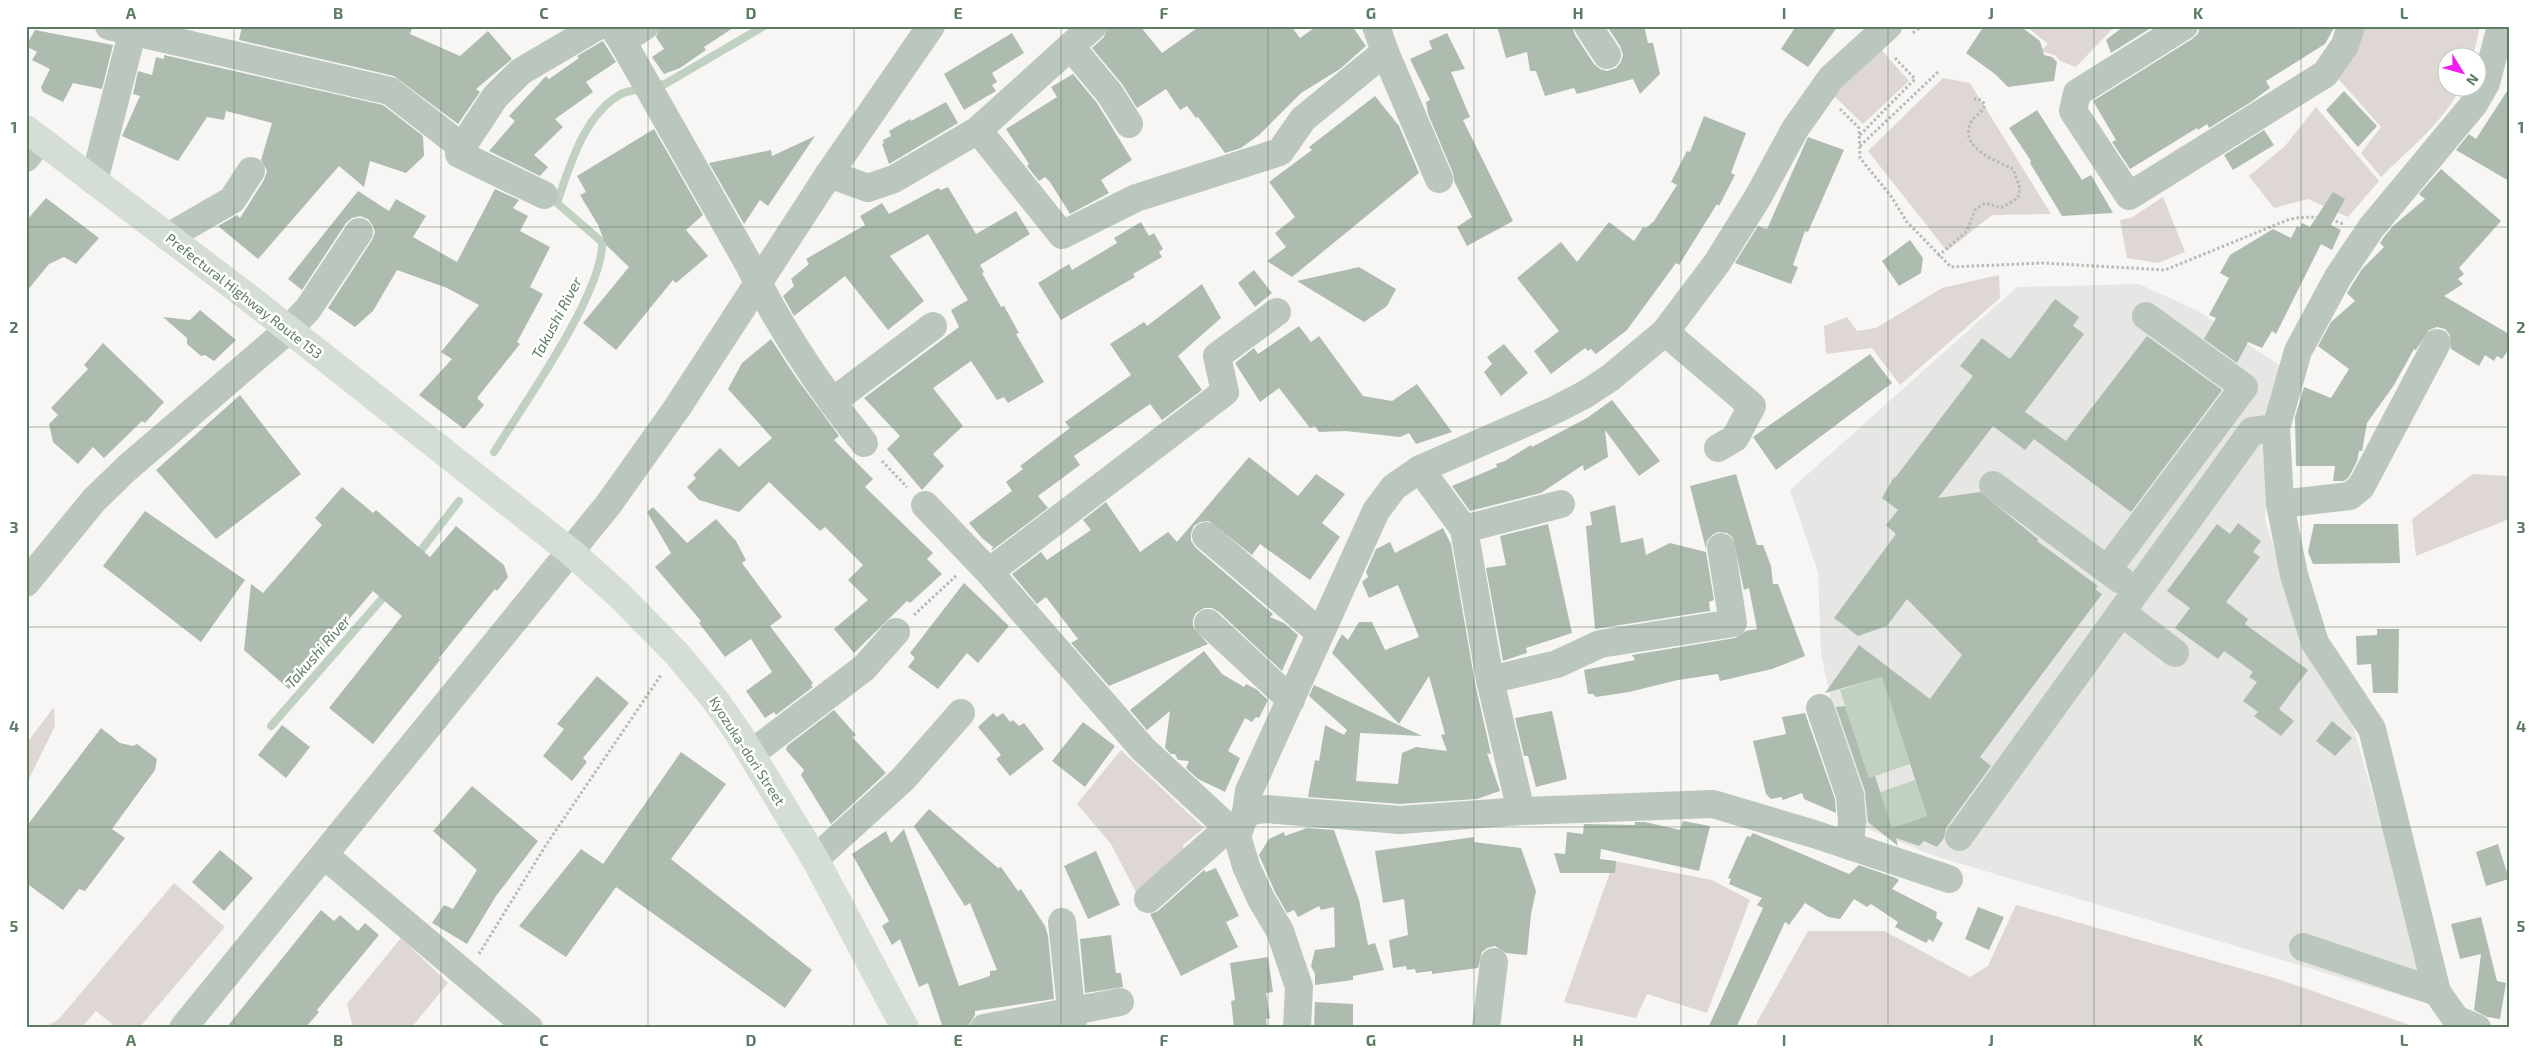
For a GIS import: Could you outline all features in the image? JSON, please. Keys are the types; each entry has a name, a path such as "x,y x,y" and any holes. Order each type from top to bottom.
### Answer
{"main road":[{"name":"Prefectural Highway Route 153","path":"31,142 94,181 460,464"},
{"name":"Kyozuka-dori Street","path":"460,464 572,553 620,596 676,654 716,701 752,754 815,860 905,1028"}],"street":[{"path":"544,195 459,154 495,97 520,72 598,26"},
{"path":"183,1028 572,553 608,505 671,416 829,174 931,26"},
{"path":"829,174 868,188 894,180 978,130 1093,26"},
{"path":"1376,26 1385,52 1439,179"},
{"path":"1588,26 1607,55"},
{"path":"2184,26 2077,93 2073,111 2129,196 2325,74 2345,45 2351,26"},
{"path":"2437,992 2372,729 2315,643 2294,575 2280,504 2276,428 2298,351 2338,277 2367,234 2474,104 2486,83 2501,26"},
{"path":"94,181 125,28 390,91 462,147"},
{"path":"626,31 766,300 832,402 864,442"},
{"path":"1296,1028 1299,986 1280,931 1261,899 1246,866 1237,825 1249,791 1376,511 1394,487 1420,469 1555,410 1584,395 1610,378 1666,332 1717,262 1758,197 1795,129 1831,78 1899,32"},
{"path":"1071,47 1110,94 1129,124"},
{"path":"978,130 1062,235 1136,198 1280,152 1303,119 1385,52"},
{"path":"168,237 232,200 251,171"},
{"path":"26,583 94,500 127,468 288,330 308,309 359,232"},
{"path":"982,565 1225,392 1217,356 1277,312"},
{"path":"2107,570 2244,387 2146,316"},
{"path":"832,402 933,326"},
{"path":"1666,332 1752,406 1735,438 1718,448"},
{"path":"2280,504 2350,496 2362,487 2438,343"},
{"path":"1959,837 2252,431 2276,428"},
{"path":"1420,469 1464,530 1490,680 1520,812"},
{"path":"1993,485 2107,570 2128,602 2175,653"},
{"path":"1464,530 1562,504"},
{"path":"925,505 982,565 1143,748 1237,825"},
{"path":"1206,536 1320,633"},
{"path":"1490,680 1557,664 1600,644 1733,623 1721,547"},
{"path":"1208,623 1291,700"},
{"path":"752,754 864,668 896,632"},
{"path":"1820,708 1850,796 1852,822 1850,846"},
{"path":"815,860 903,778 961,713"},
{"path":"1148,899 1237,825 1266,809 1400,820 1520,812 1713,804 1949,879"},
{"path":"324,856 529,1028"},
{"path":"1062,922 1071,1019"},
{"path":"2303,947 2437,992 2466,1023"},
{"path":"1486,1028 1494,962"},
{"path":"984,1028 1071,1019 1120,1002"}],"path":[{"path":"1899,32 1922,26"},
{"path":"1859,135 1915,79 1891,53"},
{"path":"1860,147 1939,71"},
{"path":"1822,91 1859,128 1860,158 1891,196 1907,222 1938,256 1951,267 2043,262 2165,270 2290,219 2311,216 2328,218 2367,234"},
{"path":"1938,256 1967,231 1976,210 1985,202 2002,208 2018,198 2020,188 2013,169 1986,157 1974,147 1969,134 1971,122 1984,110 1985,104 1981,100 1974,99"},
{"path":"864,442 925,505"},
{"path":"896,632 982,565"},
{"path":"466,976 546,845 676,654"}],"shaded area":[{"path":"2026,26 2115,26 2076,67 2060,61 2055,55 2040,51 2048,44"},
{"path":"2364,26 2480,26 2475,48 2438,48 2438,98 2454,98 2425,135 2381,177 2361,153 2381,127 2336,76"},
{"path":"1878,46 1909,81 1863,124 1833,95"},
{"path":"1943,78 1970,83 2051,214 1992,215 1947,251 1868,151"},
{"path":"2316,107 2379,181 2348,217 2308,199 2274,208 2249,176 2285,146"},
{"path":"2163,197 2185,252 2158,263 2127,258 2120,220 2131,218"},
{"path":"1999,275 2000,298 1900,385 1872,348 1826,354 1824,326 1847,317 1857,331 1876,328 1942,288"},
{"path":"2139,284 2198,311 2279,365 2265,519 2305,650 2353,726 2422,968 2419,1001 1935,856 1863,827 1858,794 1831,700 1821,654 1818,572 1790,490 2017,287"},
{"path":"2473,474 2509,476 2509,519 2416,556 2412,519"},
{"path":"1882,677 1910,764 1869,778 1840,690"},
{"path":"54,707 55,726 26,785 26,744"},
{"path":"1121,750 1204,828 1183,845 1184,857 1138,896 1111,844 1077,804"},
{"path":"1915,780 1927,816 1892,828 1880,792"},
{"path":"1614,861 1712,880 1750,900 1707,1013 1647,994 1636,1018 1564,1002"},
{"path":"174,883 225,927 139,1028 117,1028 96,1011 81,1028 43,1028 58,1020"},
{"path":"2016,905 2278,979 2418,1028 1757,1028 1757,1022 1808,931 1884,931 1970,977 1988,966"},
{"path":"401,938 448,983 411,1028 353,1028 347,1004"}],"building":[{"path":"242,26 413,26 410,34 460,56 488,31 512,59 476,89 480,92 458,124 394,76 239,40"},
{"path":"660,26 736,26 704,47 706,50 680,68 664,74 652,57 664,49 656,37"},
{"path":"1108,26 1140,26 1162,53 1200,26 1291,26 1300,38 1317,26 1352,26 1366,46 1340,69 1301,93 1259,135 1241,148 1225,153 1198,117 1196,118 1187,106 1180,110 1166,89 1137,108 1122,84 1092,48 1104,37"},
{"path":"1497,26 1572,26 1575,35 1594,64 1600,69 1607,71 1616,68 1621,62 1623,55 1620,46 1607,26 1644,26 1648,43 1653,43 1660,74 1640,94 1633,79 1577,94 1574,88 1545,96 1536,71 1530,71 1527,52 1506,58"},
{"path":"1796,26 1838,26 1808,67 1781,49"},
{"path":"1984,26 2020,26 2040,41 2044,55 2052,57 2057,62 2054,81 2008,87 1995,74 1966,53"},
{"path":"2124,26 2154,26 2111,53 2106,40"},
{"path":"2200,26 2335,26 2325,44 2266,81 2270,88 2251,102 2209,128 2207,124 2198,130 2197,128 2130,169 2112,142 2116,140 2093,101 2192,39 2198,34"},
{"path":"35,30 113,45 102,89 73,83 63,102 43,92 41,87 50,69 32,60 37,52 26,46"},
{"path":"1012,33 1024,53 992,73 997,82 992,85 996,91 964,110 944,74"},
{"path":"1447,33 1465,69 1451,72 1470,117 1463,120 1513,221 1467,246 1457,227 1472,217 1454,181 1453,173 1428,114 1426,102 1430,100 1410,59 1432,49 1429,41"},
{"path":"603,41 616,62 586,82 593,92 555,119 563,127 534,155 548,167 540,176 489,151 515,121 509,116 546,76 549,79 579,58 577,56"},
{"path":"164,55 383,105 423,136 424,156 406,173 370,161 364,187 339,166 258,259 218,226 237,215 240,218 264,180 267,171 261,160 272,123 226,111 224,120 207,117 178,161 122,136 140,96 133,94 138,71 152,75 156,57 164,59"},
{"path":"1073,74 1097,103 1132,160 1101,180 1109,193 1070,214 1050,182 1045,177 1039,181 1027,166 1029,164 1006,129 1057,97 1051,87"},
{"path":"2509,88 2509,181 2456,150 2469,134 2476,139"},
{"path":"2344,91 2377,126 2358,147 2326,110"},
{"path":"1375,96 1399,126 1419,173 1292,277 1267,261 1286,247 1275,233 1295,217 1269,182 1312,150 1309,147"},
{"path":"946,102 958,123 889,164 882,144 884,143 883,140 891,136 889,131"},
{"path":"2037,110 2082,180 2091,175 2113,213 2062,216 2030,163 2031,161 2009,128"},
{"path":"1704,116 1746,133 1731,173 1735,175 1719,206 1717,204 1679,265 1676,263 1627,330 1596,354 1591,349 1588,351 1585,348 1551,374 1534,351 1559,331 1517,278 1561,242 1577,262 1609,222 1634,241 1643,227 1646,228 1654,221 1677,185 1671,182 1687,151 1690,152"},
{"path":"654,129 703,215 686,230 708,256 676,283 673,280 616,350 583,323 629,267 606,245 598,225 580,195 586,192 577,176"},
{"path":"2264,130 2274,145 2233,170 2224,155"},
{"path":"815,136 768,206 760,200 744,224 709,163 771,150 772,156"},
{"path":"1808,137 1844,150 1808,232 1805,231 1793,265 1798,267 1791,284 1735,263 1758,226 1767,229"},
{"path":"2441,169 2501,221 2459,268 2464,274 2458,279 2463,284 2444,296 2509,334 2509,349 2502,359 2497,356 2494,361 2485,355 2479,366 2451,349 2450,335 2445,329 2437,327 2429,330 2416,350 2414,349 2394,385 2367,423 2362,451 2359,451 2357,461 2349,477 2344,481 2333,481 2335,466 2296,466 2295,417 2304,387 2331,398 2349,369 2318,346 2331,322 2355,301 2347,293 2362,269 2384,247 2380,243 2384,237 2393,226 2425,199 2419,194"},
{"path":"948,187 976,234 1016,211 1030,234 980,265 984,272 982,273 1001,307 1004,306 1019,333 1016,334 1044,382 1008,403 1004,397 997,400 971,361 933,388 963,426 933,454 944,466 922,490 887,449 900,436 864,398 959,327 951,310 968,300 928,234 890,256 924,301 888,330 845,276 794,316 783,296 794,286 791,279 809,264 806,259 865,225 860,216 882,203 889,214 938,188 941,190"},
{"path":"495,189 519,200 513,208 528,216 520,231 550,247 530,287 543,294 517,342 520,344 477,398 484,405 464,429 419,395 452,359 441,352 479,305 447,288 397,270 373,311 355,327 328,308 372,240 375,232 368,219 360,216 352,218 346,223 302,290 288,279 358,191 389,211 396,199 426,216 413,237 457,262"},
{"path":"2333,192 2345,199 2331,225 2341,230 2332,250 2321,244 2276,334 2272,331 2262,348 2248,342 2237,363 2204,339 2216,318 2209,315 2229,278 2220,273 2230,255 2273,229 2291,238 2297,226 2300,228 2302,223 2310,227"},
{"path":"46,198 99,238 76,264 64,257 49,264 26,292 26,221"},
{"path":"1141,222 1149,236 1154,233 1163,249 1159,252 1162,257 1133,274 1135,277 1061,320 1038,283 1069,264 1072,270 1117,243 1114,238"},
{"path":"1910,240 1923,258 1921,273 1899,286 1882,261"},
{"path":"1359,267 1396,289 1387,306 1364,322 1297,281"},
{"path":"1254,270 1272,293 1255,307 1238,283"},
{"path":"1202,284 1221,318 1178,356 1202,390 1162,420 1150,404 1074,456 1080,465 1038,496 1048,508 991,551 993,547 969,523 1012,491 1006,482 1023,469 1020,466 1070,428 1065,422 1131,375 1110,344 1144,322 1147,326"},
{"path":"2055,299 2079,317 2073,326 2084,334 2025,412 2066,441 2147,336 2222,390 2131,512 2034,439 2025,450 1993,426 1938,498 1980,492 2038,539 2037,541 2098,586 2095,589 2102,594 1980,757 1991,766 1946,828 1944,838 1937,847 1924,841 1919,846 1896,838 1898,846 1868,822 1865,791 1836,707 1845,706 1869,778 1875,776 1892,828 1927,816 1882,677 1825,693 1859,645 1930,699 1962,655 1907,599 1887,626 1858,636 1834,618 1896,534 1886,525 1898,510 1882,498 1894,477 1973,376 1960,366 1982,338 2010,359"},
{"path":"200,310 236,340 214,361 205,355 201,356 187,344 187,338 163,317 190,320"},
{"path":"1299,326 1311,342 1319,336 1363,396 1392,401 1417,384 1452,432 1416,444 1409,433 1400,437 1346,431 1319,432 1315,426 1310,428 1279,388 1260,402 1235,363 1254,348 1258,354"},
{"path":"771,339 795,376 839,436 834,440 873,479 865,487 933,553 927,559 942,574 910,603 907,601 854,653 834,629 868,600 848,580 863,565 825,527 820,531 769,482 739,512 699,500 687,487 696,478 693,475 720,448 739,467 772,438 728,389 742,363"},
{"path":"103,343 164,402 145,423 142,421 104,458 93,447 78,464 53,442 49,424 58,415 51,408 88,369 84,365"},
{"path":"1504,344 1528,373 1501,396 1484,372 1492,364 1487,357"},
{"path":"1870,354 1892,383 1776,470 1753,437"},
{"path":"240,395 301,474 216,539 156,470"},
{"path":"1612,400 1660,461 1639,476 1605,430 1608,457 1584,471 1583,465 1541,493 1470,511 1452,486 1497,467 1496,464 1587,418"},
{"path":"1249,457 1298,496 1316,474 1345,494 1322,523 1340,537 1310,580 1260,544 1252,555 1209,521 1200,522 1194,526 1191,533 1191,541 1196,548 1273,614 1270,617 1284,623 1298,635 1282,671 1219,612 1212,608 1204,608 1196,613 1193,619 1193,627 1208,644 1109,686 1071,643 1078,639 1046,597 1037,604 1012,574 1041,552 1047,560 1091,530 1083,520 1106,502 1140,552 1168,532 1177,542"},
{"path":"1736,474 1757,545 1763,545 1771,566 1773,584 1778,584 1805,656 1772,669 1720,681 1718,674 1678,680 1629,692 1596,697 1593,694 1588,694 1584,670 1635,660 1632,655 1735,638 1746,631 1757,629 1749,588 1744,590 1733,538 1727,533 1718,532 1707,541 1706,549 1690,486"},
{"path":"342,487 373,513 376,510 430,557 456,526 504,565 508,577 497,591 495,589 439,658 440,660 373,744 329,708 402,616 373,591 289,689 244,650 251,584 263,593 322,525 315,518"},
{"path":"1615,505 1621,543 1643,538 1646,555 1670,543 1706,552 1714,600 1709,602 1710,611 1595,629 1586,526 1592,525 1590,512"},
{"path":"653,507 687,543 716,519 736,541 746,560 742,563 782,617 770,626 813,683 811,685 813,687 776,715 774,712 765,718 746,691 772,672 751,639 725,657 699,623 701,621 655,567 671,553 647,512"},
{"path":"145,511 245,580 201,642 103,566"},
{"path":"2238,523 2261,541 2253,552 2260,557 2226,602 2248,619 2245,624 2308,670 2279,709 2294,721 2281,736 2254,716 2258,712 2243,701 2257,682 2249,677 2253,672 2224,651 2218,659 2175,628 2190,608 2167,591 2217,524 2230,534"},
{"path":"1548,524 1572,633 1526,648 1527,653 1503,661 1486,568 1506,565 1500,536"},
{"path":"2314,524 2398,524 2400,563 2313,564 2308,552"},
{"path":"1443,528 1451,544 1475,683 1491,754 1487,753 1500,791 1477,799 1400,804 1308,797 1315,760 1319,761 1325,725 1344,735 1347,730 1309,696 1314,685 1422,736 1360,733 1356,781 1398,784 1402,753 1416,747 1447,751 1441,735 1445,734 1429,676 1399,724 1332,653 1342,634 1348,640 1359,622 1372,622 1385,650 1419,637 1398,585 1369,598 1362,582 1368,577 1366,572 1376,549 1390,542 1395,553"},
{"path":"964,583 1009,626 978,663 967,653 938,689 908,667 915,658 910,653"},
{"path":"2377,629 2399,629 2398,693 2373,693 2371,664 2357,665 2356,636 2377,635"},
{"path":"1204,651 1222,674 1244,687 1246,684 1256,689 1268,700 1259,718 1256,717 1252,722 1245,718 1228,751 1240,758 1225,792 1198,779 1186,768 1189,761 1178,760 1175,754 1171,754 1165,748 1170,711 1147,730 1130,710"},
{"path":"597,676 629,703 583,758 587,762 572,781 543,756 564,729 557,724"},
{"path":"834,710 856,735 852,737 886,773 831,824 801,775 804,770 786,750 787,746"},
{"path":"1552,711 1567,779 1536,787 1528,756 1524,756 1515,718"},
{"path":"993,713 997,717 1003,713 1010,722 1013,720 1019,726 1024,723 1044,749 1010,776 996,759 1001,755 978,727"},
{"path":"1805,713 1835,799 1836,813 1804,799 1802,793 1783,800 1781,797 1771,799 1766,794 1753,741 1786,734 1782,717"},
{"path":"2332,721 2352,738 2335,756 2316,741"},
{"path":"1083,722 1115,746 1085,787 1052,761"},
{"path":"282,725 310,747 286,778 258,755"},
{"path":"101,728 120,743 133,746 137,744 157,759 155,770 112,829 125,838 85,891 79,889 63,910 26,883 26,827"},
{"path":"681,752 726,784 671,859 812,970 785,1008 616,887 566,957 519,926 581,849 603,864"},
{"path":"472,786 538,841 496,896 467,944 432,923 444,905 453,909 477,870 433,831"},
{"path":"929,809 998,868 1001,867 1018,891 1021,889 1045,926 1048,936 1054,999 975,1011 975,1015 969,1025 960,1028 943,1028 928,983 919,987 900,939 892,945 882,926 889,921 852,854 886,831 891,843 904,829 959,986 990,976 990,971 997,970 970,903 965,906 914,826"},
{"path":"1683,821 1710,826 1699,871 1601,849 1600,859 1616,861 1615,873 1560,873 1554,853 1565,854 1567,832 1583,834 1584,824 1635,825 1635,822 1645,822 1680,830"},
{"path":"1307,828 1334,830 1359,900 1368,945 1375,943 1384,970 1353,976 1353,980 1315,985 1315,974 1311,966 1315,950 1335,947 1334,907 1321,910 1319,906 1298,917 1294,910 1287,913 1275,892 1259,855 1269,839 1284,832 1285,836"},
{"path":"1753,833 1849,874 1859,865 1896,878 1899,880 1892,889 1937,912 1936,918 1943,923 1933,942 1929,939 1926,943 1895,927 1898,922 1871,904 1867,907 1854,899 1840,919 1828,917 1805,903 1789,925 1785,922 1736,1028 1708,1028 1763,908 1757,905 1762,898 1729,884 1731,879 1728,878 1747,836 1750,837"},
{"path":"1474,837 1474,842 1521,848 1536,891 1531,914 1527,955 1506,953 1495,946 1487,948 1482,952 1478,968 1432,974 1432,971 1416,973 1415,969 1407,970 1406,966 1393,968 1389,940 1408,935 1404,899 1383,903 1375,851"},
{"path":"2498,844 2509,879 2486,886 2476,852"},
{"path":"220,850 253,878 224,911 192,882"},
{"path":"1096,851 1120,905 1088,919 1064,866"},
{"path":"1216,868 1239,916 1226,922 1238,947 1181,976 1150,914 1158,911 1204,870 1206,872"},
{"path":"1978,907 2004,917 1989,950 1965,939"},
{"path":"321,910 334,921 340,915 358,931 365,923 379,935 317,1010 319,1012 305,1028 226,1028"},
{"path":"2481,917 2497,981 2506,983 2500,1019 2487,1017 2474,1010 2481,954 2460,959 2451,924"},
{"path":"1111,935 1116,973 1121,973 1123,987 1085,993 1080,939"},
{"path":"1268,957 1273,992 1266,993 1270,1018 1266,1019 1267,1028 1234,1028 1231,1001 1235,1000 1230,963"},
{"path":"1315,1002 1353,1004 1353,1028 1314,1028"}],"waterway":[{"name":"Takushi River","path":"654,86 665,84 764,26"},
{"name":"Takushi River","path":"494,452 541,379 576,319 590,290 599,264 602,242 557,203 573,157 588,128 608,103 623,93 640,89"},
{"name":"Takushi River","path":"415,558 459,501"},
{"name":"Takushi River","path":"271,726 388,592"}]}
